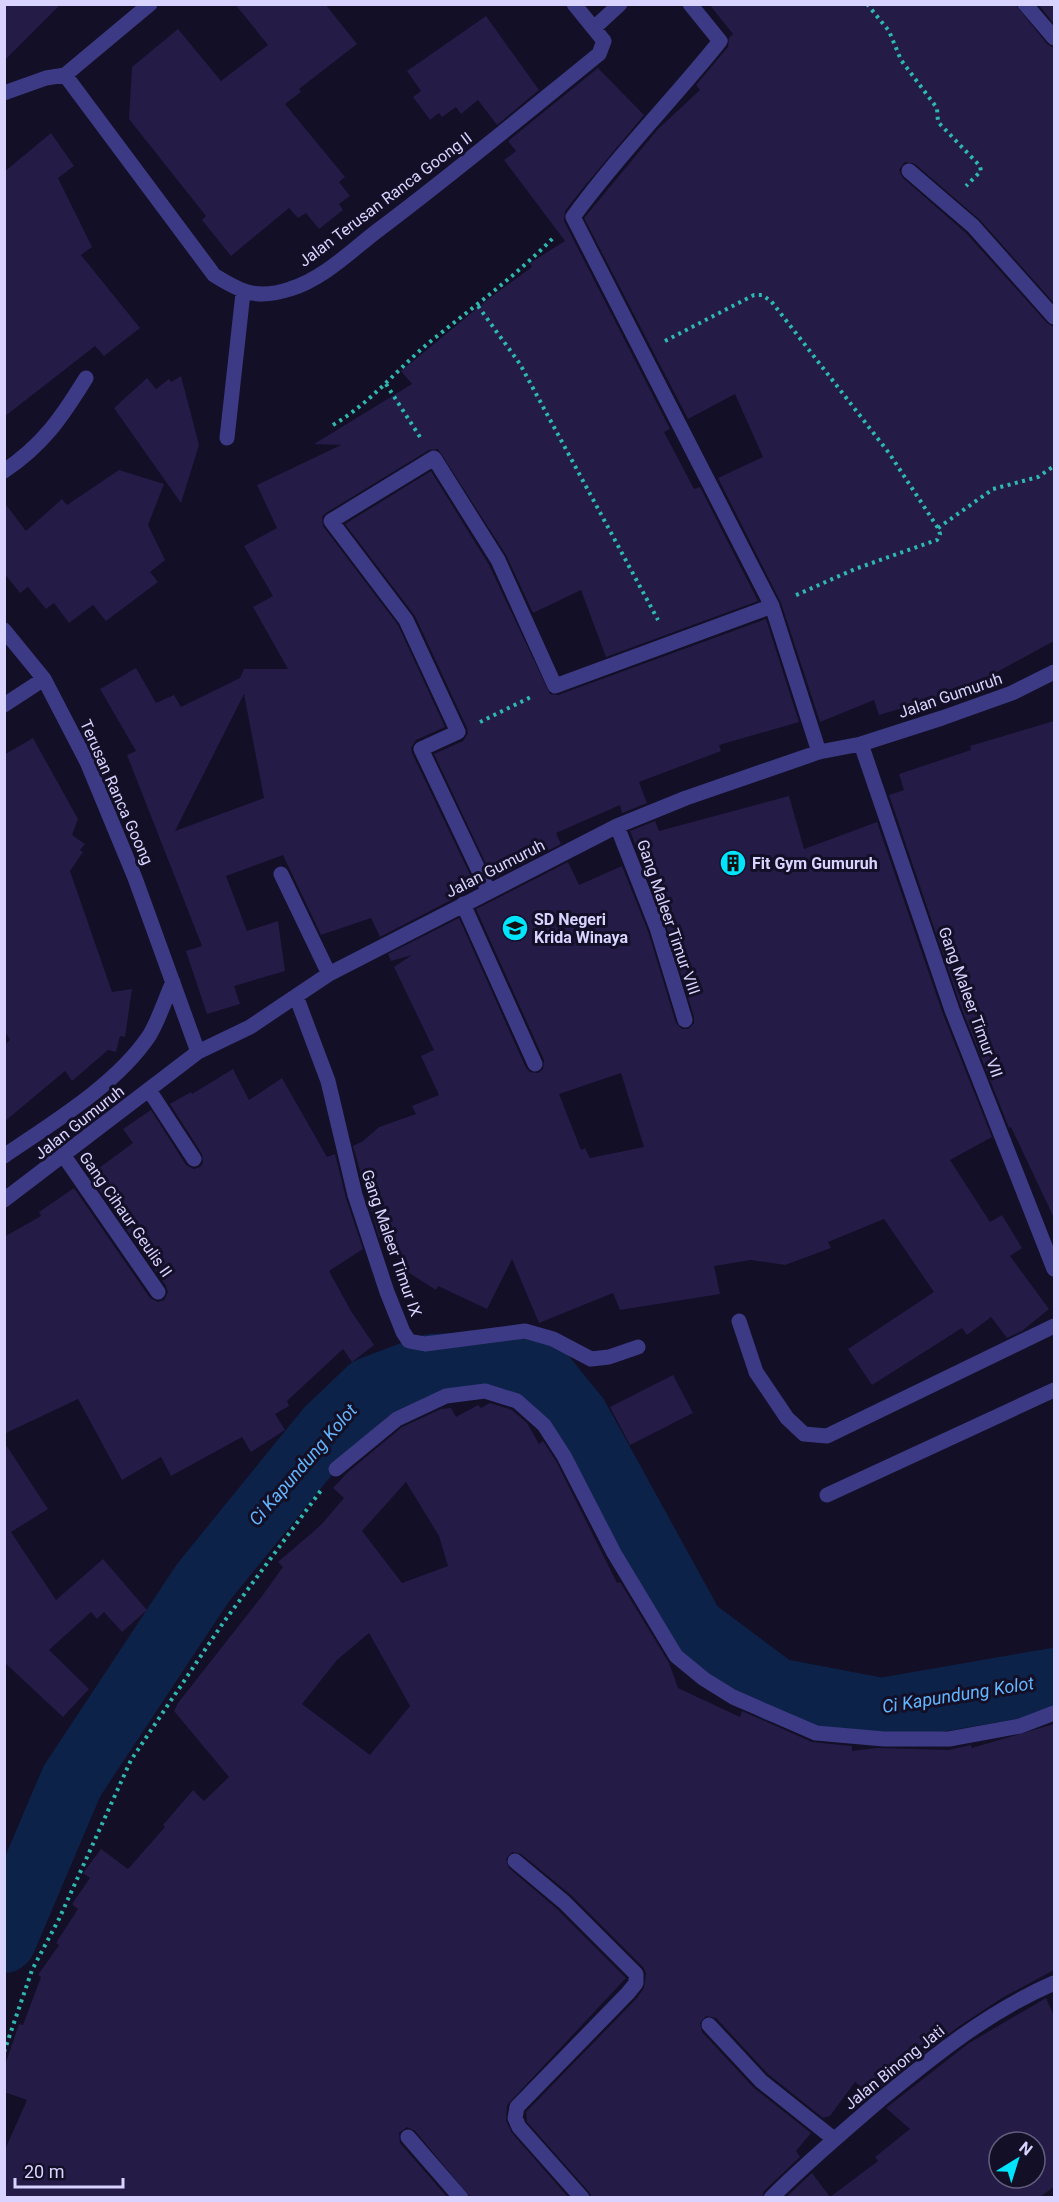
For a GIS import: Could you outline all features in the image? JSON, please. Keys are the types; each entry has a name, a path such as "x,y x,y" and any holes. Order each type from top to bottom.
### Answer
{"street":[{"path":"4,93 46,78 65,75 150,4"},
{"name":"Jalan Terusan Ranca Goong II","path":"243,293 262,294 291,289 321,274 423,197 599,54 604,41 574,4"},
{"path":"594,28 620,4"},
{"path":"690,4 720,41 676,96 599,182 573,217 772,606 819,752"},
{"path":"1025,4 1054,38"},
{"path":"65,75 214,275 243,293 227,438"},
{"path":"909,171 973,226 1054,317"},
{"path":"4,471 30,453 59,422 86,378"},
{"path":"489,892 421,749 458,732 406,620 331,521 434,458 498,560 555,686 772,606"},
{"name":"Terusan Ranca Goong","path":"4,630 44,679 87,762 135,878 198,1052"},
{"name":"Jalan Gumuruh","path":"4,1200 198,1052 250,1027 329,974 617,826 686,798 819,752 861,744 1012,693 1054,672"},
{"path":"4,705 44,679"},
{"name":"Gang Maleer Timur VII","path":"861,744 952,1010 1054,1269"},
{"name":"Gang Maleer Timur VIII","path":"617,826 657,928 685,1020"},
{"path":"281,874 329,974"},
{"path":"463,904 535,1064"},
{"path":"4,1156 57,1119 123,1067 150,1035 173,982"},
{"name":"Gang Maleer Timur IX","path":"294,998 310,1029 328,1082 355,1195 387,1292 409,1341 425,1344 525,1331 553,1339 591,1359 609,1357 638,1347"},
{"path":"149,1090 194,1159"},
{"name":"Gang Cihaur Geulis II","path":"64,1156 158,1292"},
{"path":"739,1321 756,1372 787,1418 804,1434 827,1436 1054,1326"},
{"path":"826,1494 1054,1390"},
{"path":"336,1469 397,1419 446,1396 485,1391 517,1401 544,1425 564,1456 614,1553 676,1656 704,1679 733,1697 816,1733 884,1739 949,1739 1020,1726 1054,1713"},
{"path":"515,1861 564,1902 636,1974 636,1983 628,1993 525,2096 517,2107 515,2118 519,2127 582,2198"},
{"name":"Jalan Binong Jati","path":"771,2198 834,2139 943,2048 980,2022 1054,1983"},
{"path":"709,2025 761,2081 834,2139"},
{"path":"408,2137 461,2198"}],"path":[{"path":"867,4 889,31 901,60 938,108 938,122 980,166 981,171 948,203"},
{"path":"333,425 377,394 430,342 477,306 539,252 573,217"},
{"path":"643,353 754,295 762,295 771,301 890,453 938,528 940,534 937,540 855,569 772,606"},
{"path":"477,306 520,364 617,539 671,645"},
{"path":"386,384 434,458"},
{"path":"938,528 993,489 1038,477 1054,466"},
{"path":"458,732 555,686"},
{"path":"4,2052 32,1970 59,1918 131,1760 223,1623 336,1469"}],"building":[{"path":"4,4 61,4 4,61"},
{"path":"235,4 325,4 357,44 299,89 301,92 285,104 345,177 339,182 350,196 339,204 343,210 319,229 306,213 298,218 289,208 231,256 202,220 206,216 129,119 132,67 178,29 221,81 268,45"},
{"path":"709,4 1015,4 1047,44 1054,48 1054,303 980,220 915,164 905,162 899,170 903,178 966,233 1047,323 1054,327 1054,641 986,678 939,697 879,715 874,700 820,722 781,603 718,478 763,457 735,394 688,419 584,218 658,129 700,90 696,85 728,47 729,38 733,34"},
{"path":"1038,4 1054,4 1054,24"},
{"path":"486,16 539,90 497,125 478,100 461,114 456,107 442,117 439,113 430,120 413,97 421,91 407,71"},
{"path":"598,68 644,115 565,211 564,221 670,429 664,432 694,489 700,487 758,601 606,657 581,590 533,613 506,555 438,449 429,450 326,513 322,517 323,526 398,625 445,727 416,740 411,748 476,887 380,937 371,918 321,935 283,855 226,876 247,931 278,921 285,971 234,986 240,1004 207,1014 186,951 202,946 127,755 136,751 100,689 136,668 156,703 174,695 181,707 240,678 244,669 288,669 253,607 273,596 244,546 277,528 257,485 341,445 314,444 412,384 401,371 491,297 532,267 530,263 565,241 504,160 516,151 508,141","holes":["244,694 264,798 175,831"]},
{"path":"51,133 74,166 58,178 92,247 81,255 140,328 104,356 95,346 4,417 4,172"},
{"path":"181,376 199,445 181,503 114,408 147,378 156,389 169,379 171,382"},
{"path":"119,470 164,484 148,525 165,560 150,572 158,582 106,621 93,605 69,623 54,603 46,609 28,587 20,593 4,573 4,502 26,531 62,499 67,505"},
{"path":"431,471 489,565 550,694 558,695 766,619 799,722 719,745 721,751 639,782 647,803 622,813 620,805 556,833 561,844 493,879 434,754 463,741 468,733 467,728 415,616 345,524"},
{"path":"1054,721 1054,1218 1011,1127 1009,1128 961,1007 889,795 904,790 899,774 971,750 970,746"},
{"path":"33,738 78,819 72,835 85,844 80,850 83,852 70,871 112,992 132,989 125,1037 120,1036 116,1052 108,1050 72,1081 65,1071 4,1122 4,1045 10,1040 4,1030 4,755"},
{"path":"789,796 804,849 877,822 943,1014 992,1137 950,1160 990,1222 1002,1215 1022,1248 1010,1256 1049,1309 1022,1331 1007,1338 991,1317 967,1335 962,1328 872,1385 848,1349 934,1292 884,1219 828,1242 831,1248 785,1265 751,1260 714,1266 720,1294 620,1310 613,1293 539,1323 512,1259 487,1309 438,1286 436,1290 403,1269 387,1233 379,1238 353,1146 363,1141 379,1127 416,1114 412,1106 439,1095 421,1056 434,1050 394,967 412,955 391,961 388,954 459,918 526,1068 530,1072 538,1073 543,1069 544,1060 476,909 568,862 579,885 622,866 648,931 676,1023 682,1029 688,1029 694,1023 694,1017 666,925 630,831 655,821 659,831","holes":["621,1073 644,1147 590,1158 585,1148 581,1150 559,1094"]},
{"path":"233,1069 249,1100 282,1078 327,1157 335,1154 346,1198 363,1249 329,1271 351,1311 374,1345 352,1362 343,1349 287,1401 289,1406 275,1414 285,1430 251,1452 242,1437 171,1476 161,1457 122,1480 78,1399 4,1434 4,1237 41,1216 39,1212 74,1188 150,1298 158,1302 164,1300 168,1292 166,1286 90,1177 92,1173 133,1143 123,1129 151,1110 186,1165 194,1169 200,1167 203,1163 202,1154 170,1104 191,1092 192,1094"},
{"path":"673,1375 693,1413 630,1445 610,1407"},
{"path":"490,1403 512,1410 527,1423 539,1444 543,1441 556,1461 617,1583 620,1582 669,1663 678,1688 740,1717 742,1711 812,1742 852,1746 852,1751 877,1748 949,1750 971,1745 972,1748 1054,1724 1054,1970 1002,1998 958,2027 871,2095 855,2082 830,2116 823,2118 768,2074 716,2018 706,2016 700,2023 702,2032 754,2088 811,2133 796,2151 800,2157 764,2191 762,2198 592,2198 527,2122 526,2112 636,1999 644,1988 646,1973 643,1967 571,1895 521,1854 512,1852 506,1859 509,1868 557,1909 626,1978 507,2105 506,2121 512,2133 569,2198 471,2198 415,2131 407,2127 399,2133 400,2143 448,2198 4,2198 4,2152 27,2100 4,2092 4,2068 19,2024 23,2025 41,1977 38,1975 59,1945 56,1943 78,1909 72,1904 90,1878 83,1873 101,1849 128,1869 165,1827 163,1825 193,1790 204,1801 229,1777 174,1711 178,1703 283,1567 278,1562 321,1525 344,1498 333,1488 348,1472 402,1427 441,1409 451,1408 456,1417 478,1405 481,1408","holes":["406,1482 439,1536 448,1566 402,1583 362,1531","369,1633 410,1706 370,1755 302,1704 337,1660"]},
{"path":"4,1442 48,1509 11,1532 56,1600 103,1559 147,1610 122,1632 104,1612 97,1619 91,1612 49,1650 89,1689 63,1717 4,1662"},
{"path":"1046,1998 1054,2016 1054,2187 1038,2198 785,2198 812,2173 830,2197 878,2161 875,2157 910,2129 886,2108 969,2043"}],"waterway":[{"name":"Ci Kapundung Kolot","path":"4,1941 72,1781 202,1584 328,1429 370,1389 431,1366 503,1363 543,1375 577,1417 693,1628 776,1690 881,1710 1054,1680"}],"place":[{"name":"Fit Gym Gumuruh","path":"733,863"},
{"name":"SD Negeri Krida Winaya","path":"515,928"}]}
